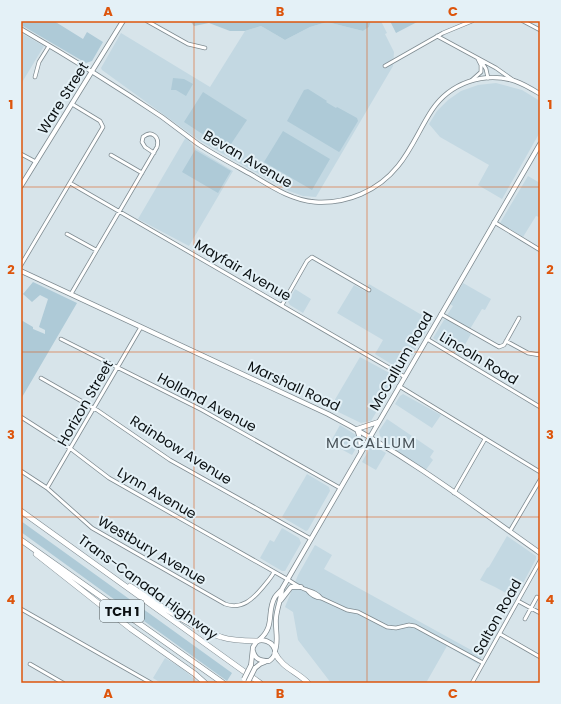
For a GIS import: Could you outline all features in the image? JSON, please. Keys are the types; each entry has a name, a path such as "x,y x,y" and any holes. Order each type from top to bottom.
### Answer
{"highway":[{"name":"Trans-Canada Highway","path":"21,511 260,683"},
{"path":"21,541 83,593 131,630 196,674 204,683"},
{"name":"TCH 1","path":"21,541 223,683"},
{"path":"97,566 209,633 232,640 258,641"},
{"path":"275,652 283,664 301,676 308,683"}],"main road":[{"name":"Ware Street","path":"21,186 123,21"},
{"name":"McCallum Road","path":"258,641 265,635 268,629 274,600 282,589 540,144"},
{"name":"Marshall Road","path":"21,271 328,414 370,436 540,552"},
{"path":"361,452 360,439 357,429 378,422"},
{"path":"280,602 291,587 301,587"},
{"name":"McCallum Road","path":"275,652 278,642 277,617 282,589"},
{"path":"258,641 269,641 275,652 274,657 255,668 246,682 251,665 254,644 258,641"},
{"path":"252,651 258,659 269,661"}],"street":[{"path":"147,21 188,44 205,48"},
{"path":"384,66 437,36 472,21"},
{"path":"523,21 540,30"},
{"name":"Bevan Avenue","path":"21,29 162,117 198,144 284,194 304,200 321,202 338,201 356,197 384,181 404,159 430,112 438,101 454,88 472,80 488,78 514,81 540,94"},
{"path":"437,36 502,72 514,81"},
{"path":"35,77 39,62 49,46"},
{"path":"478,59 486,69 488,78"},
{"path":"472,80 480,72 481,65 478,59"},
{"path":"21,265 103,127 100,122 72,104"},
{"path":"71,294 154,153 158,144 158,139 152,134 147,134 143,137 142,142 145,147 154,153"},
{"path":"21,154 36,162"},
{"path":"111,155 142,173"},
{"name":"Mayfair Avenue","path":"70,183 405,377"},
{"path":"494,222 540,250"},
{"path":"67,234 96,250"},
{"path":"282,305 307,261 312,257 369,290"},
{"path":"441,314 497,347 502,346 506,341 519,318"},
{"name":"Horizon Street","path":"47,488 141,327"},
{"name":"Holland Avenue","path":"61,339 202,410 340,488"},
{"name":"Lincoln Road","path":"427,339 540,407"},
{"path":"506,341 528,353 540,355"},
{"name":"Rainbow Avenue","path":"41,378 94,409 170,460 311,539"},
{"path":"399,386 540,472"},
{"name":"Lynn Avenue","path":"21,417 71,449 109,478 307,590 310,594 317,598 321,598 348,610 358,612 387,627 396,628 409,625 415,626 483,663"},
{"path":"454,493 486,439"},
{"name":"Westbury Avenue","path":"21,471 47,488 92,528 225,604 235,606 248,602 255,596 274,572"},
{"path":"510,531 540,480"},
{"name":"Salton Road","path":"472,683 540,561"},
{"path":"525,619 538,597"},
{"path":"518,601 540,613"},
{"path":"21,609 151,683"},
{"path":"500,634 540,657"},
{"path":"30,664 63,683"}],"shaded area":[{"path":"21,21 54,21 83,39 87,32 103,42 92,61 86,63 21,25"},
{"path":"190,21 371,21 369,27 363,31 327,22 310,27 285,40 261,26 245,31 230,31 209,23 194,26"},
{"path":"371,21 381,21 387,33 385,34 394,52 393,66 316,197 303,196 289,191 200,141 101,68 121,33 210,87 245,31 261,26 285,40 310,27 327,22 363,31 369,27"},
{"path":"390,21 419,21 396,33"},
{"path":"21,33 44,46 21,84"},
{"path":"173,78 184,79 193,84 186,96 176,90 171,90"},
{"path":"496,83 522,90 540,101 540,132 502,199 478,185 489,165 440,137 429,124 437,111 448,100 461,91 478,85"},
{"path":"308,89 336,108 337,107 357,118 358,121 339,152 287,121 304,90"},
{"path":"203,92 247,120 227,150 184,122"},
{"path":"283,131 330,159 312,190 264,162"},
{"path":"186,137 195,148 233,171 189,246 138,219"},
{"path":"195,150 231,171 218,193 182,172"},
{"path":"528,176 540,183 540,215 539,217 536,216 523,237 500,223"},
{"path":"33,282 77,303 21,399 21,320 33,327 33,329 45,334 45,330 39,327 48,299 40,295 32,302 23,294"},
{"path":"463,283 491,299 485,310 482,309 470,329 447,315 453,306 450,304"},
{"path":"369,284 432,321 411,357 409,356 401,370 375,354 383,340 337,313 354,285 365,291"},
{"path":"295,289 311,299 303,313 290,305 288,302"},
{"path":"446,319 471,334 459,355 433,338"},
{"path":"360,357 395,376 395,380 371,421 361,423 330,408"},
{"path":"403,394 441,415 432,428 395,404"},
{"path":"387,419 434,451 430,457 433,460 425,471 398,452 380,436 379,431"},
{"path":"340,425 356,435 358,445 352,455 330,443"},
{"path":"376,447 386,453 376,470 362,462 370,448"},
{"path":"307,474 329,487 330,491 308,530 306,531 282,517"},
{"path":"21,521 232,673 227,681 21,532"},
{"path":"282,528 299,538 301,543 285,571 282,571 260,558 270,540 274,542"},
{"path":"507,536 536,556 536,559 515,598 480,580"},
{"path":"315,545 332,555 324,569 482,656 478,664 447,646 426,683 331,683 298,640 293,612 285,607 298,575"},
{"path":"165,658 180,667 197,681 196,683 161,683 153,678"}],"district":[{"name":"MCCALLUM","path":"371,442"}]}
